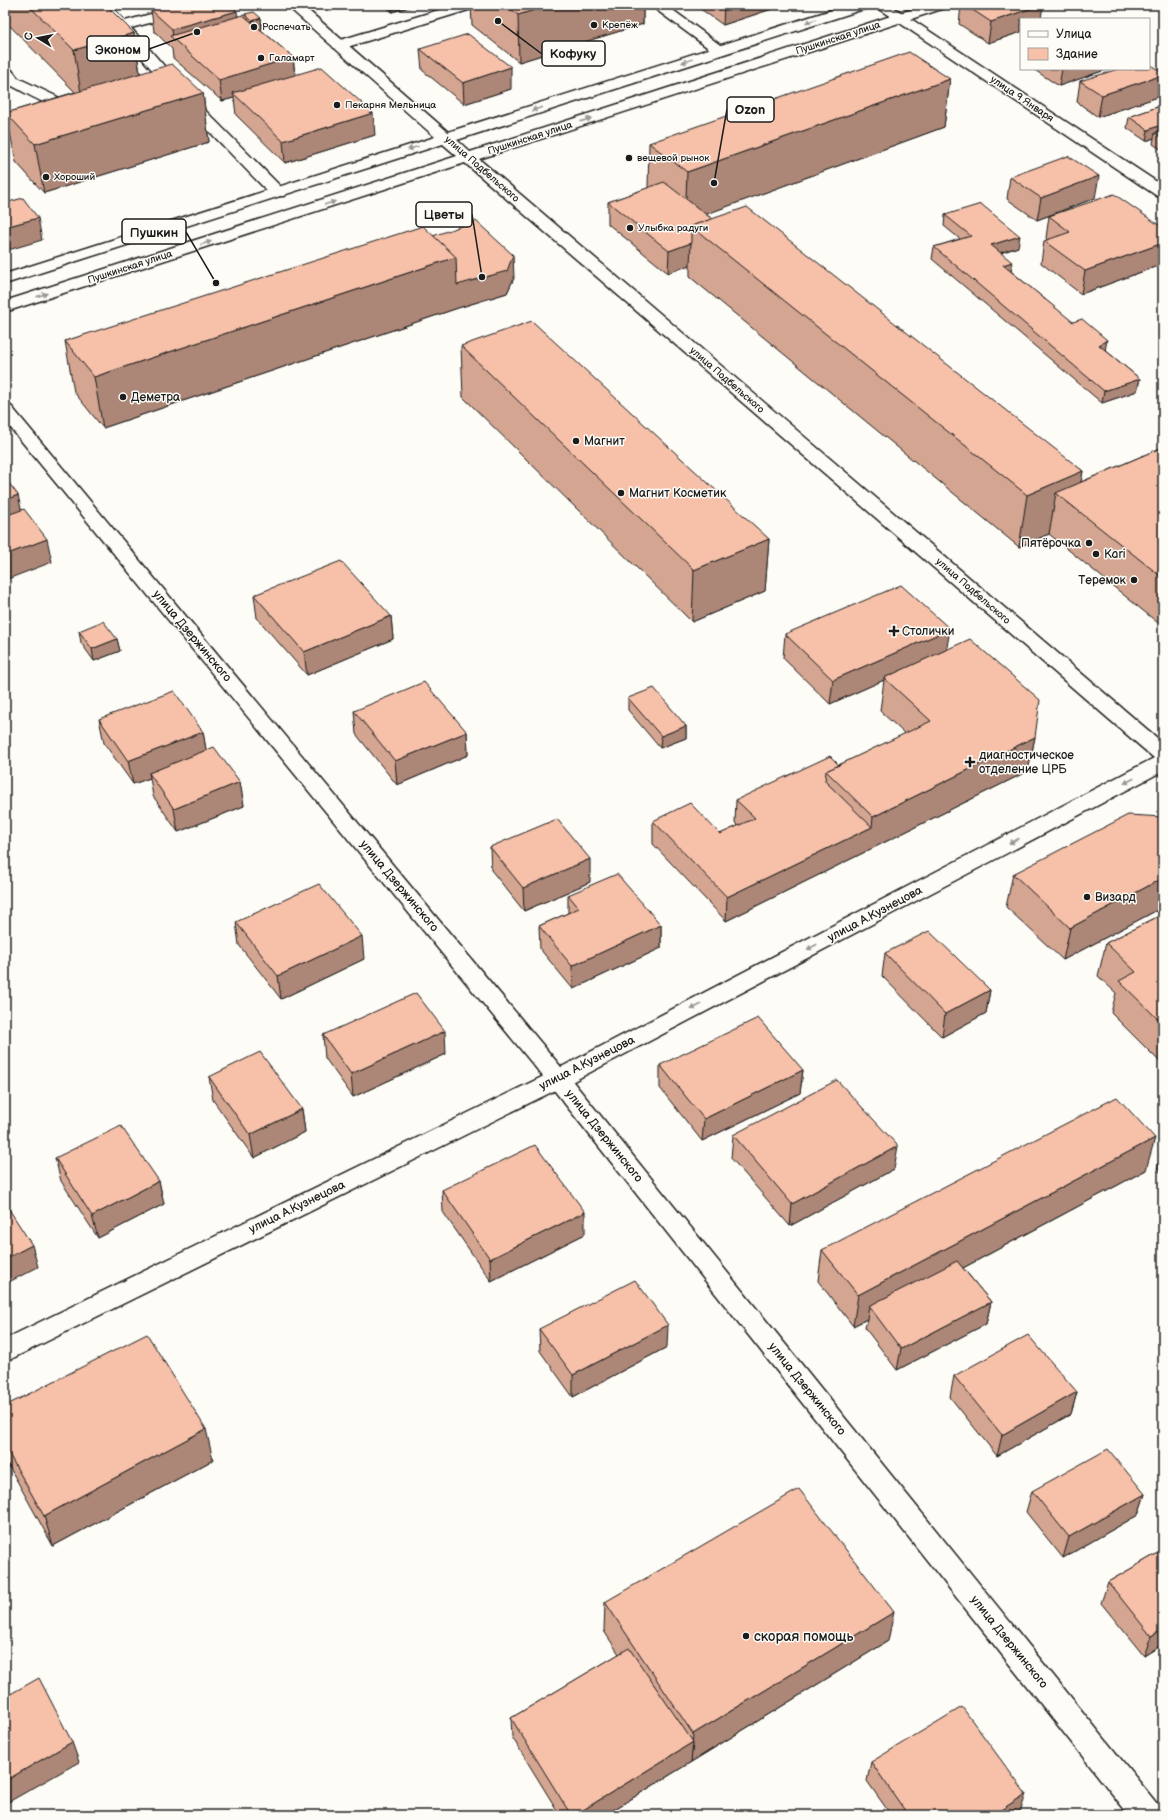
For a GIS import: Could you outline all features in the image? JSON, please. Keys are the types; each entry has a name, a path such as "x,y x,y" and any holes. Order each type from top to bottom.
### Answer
{"main road":[{"path":"102,5 122,26 173,95 278,193"},
{"path":"122,26 200,5"},
{"name":"улица Подбельского","path":"293,5 1163,754"},
{"path":"339,45 470,5"},
{"path":"657,5 720,50"},
{"path":"5,279 278,193 862,5"},
{"name":"улица 9 Января","path":"880,5 1163,193"},
{"name":"Пушкинская улица","path":"5,307 940,5"},
{"path":"5,71 13,81 61,104 95,105"},
{"name":"улица Дзержинского","path":"5,410 558,1079 1148,1815"},
{"name":"улица А.Кузнецова","path":"5,1351 558,1079 1163,762"}],"building":[{"path":"28,5 106,5 134,33 74,50"},
{"path":"168,5 230,5 237,11 172,29 151,10"},
{"path":"506,5 550,5 518,15"},
{"path":"965,5 1041,5 991,22"},
{"path":"254,12 261,18 252,21 245,14"},
{"path":"243,15 293,57 219,80 170,36"},
{"path":"468,34 511,67 463,83 420,49"},
{"path":"909,52 950,79 687,172 649,143"},
{"path":"172,64 203,93 35,144 6,113"},
{"path":"1150,65 1163,73 1163,75 1102,95 1080,81 1115,70 1150,70"},
{"path":"322,67 373,113 283,141 233,93"},
{"path":"1163,105 1163,124 1148,130 1129,117"},
{"path":"1163,130 1163,138 1155,133"},
{"path":"1068,156 1099,176 1041,198 1010,177"},
{"path":"664,182 712,219 691,226 691,243 669,251 608,202"},
{"path":"1114,194 1163,228 1163,243 1085,271 1044,241 1070,232 1049,216"},
{"path":"23,198 38,218 5,227 5,203"},
{"path":"981,204 1020,236 991,245 1012,262 1003,265 1073,322 1082,319 1107,340 1099,345 1140,379 1104,391 934,247 971,236 945,215"},
{"path":"747,207 1083,471 1027,495 691,226"},
{"path":"476,221 513,255 507,271 457,285 456,257 433,236"},
{"path":"423,226 456,257 94,377 65,341"},
{"path":"532,321 769,539 694,570 461,346"},
{"path":"1163,447 1163,578 1056,493"},
{"path":"5,478 18,495 5,500"},
{"path":"24,509 47,539 5,555 5,516"},
{"path":"341,561 391,616 304,652 254,595"},
{"path":"901,585 950,629 833,680 785,634"},
{"path":"103,621 117,639 92,649 79,631"},
{"path":"970,639 1040,700 1035,737 873,817 826,771 931,721 884,678"},
{"path":"424,682 467,732 395,761 354,711"},
{"path":"654,688 686,726 661,736 628,698"},
{"path":"174,691 203,732 128,761 99,719"},
{"path":"214,747 240,782 174,809 149,773"},
{"path":"830,756 839,765 826,771 825,781 872,827 727,897 653,821 690,803 720,834 755,818 736,800"},
{"path":"1128,815 1163,817 1163,878 1070,928 1013,874"},
{"path":"557,819 590,859 523,888 490,847"},
{"path":"617,874 661,925 572,966 539,926 579,908 568,895"},
{"path":"319,884 362,936 278,976 236,922"},
{"path":"1163,914 1163,1024 1119,981 1136,972 1106,943"},
{"path":"929,931 990,990 945,1014 885,953"},
{"path":"416,993 445,1031 351,1074 323,1035"},
{"path":"758,1018 803,1070 704,1119 660,1065"},
{"path":"260,1052 302,1109 250,1135 209,1077"},
{"path":"837,1080 898,1146 792,1204 733,1135"},
{"path":"1117,1097 1155,1138 858,1295 822,1250"},
{"path":"121,1126 159,1181 92,1216 55,1158"},
{"path":"535,1145 585,1212 490,1259 442,1190"},
{"path":"5,1203 32,1245 5,1259"},
{"path":"957,1261 991,1302 901,1349 869,1306"},
{"path":"635,1280 668,1325 573,1375 539,1329"},
{"path":"147,1334 206,1429 44,1516 5,1447 5,1406"},
{"path":"1028,1335 1077,1392 1002,1435 954,1376"},
{"path":"1108,1449 1145,1494 1069,1537 1032,1491"},
{"name":"скорая помощь","path":"799,1489 894,1612 693,1734 605,1602"},
{"path":"1163,1550 1163,1629 1151,1636 1108,1582"},
{"path":"629,1648 693,1742 575,1815 571,1815 511,1718"},
{"path":"39,1678 72,1742 5,1781 5,1697"},
{"path":"962,1707 1026,1794 993,1815 908,1815 871,1762"}],"place":[{"name":"Кофуку","path":"498,21"},
{"name":"Крепёж","path":"594,25"},
{"name":"Роспечать","path":"254,27"},
{"name":"Эконом","path":"197,32"},
{"name":"Галамарт","path":"261,58"},
{"name":"Пекарня Мельница","path":"337,105"},
{"name":"вещевой рынок","path":"629,158"},
{"name":"Хороший","path":"46,177"},
{"name":"Ozon","path":"714,183"},
{"name":"Улыбка радуги","path":"630,228"},
{"name":"Цветы","path":"482,277"},
{"name":"Пушкин","path":"216,283"},
{"name":"Деметра","path":"123,397"},
{"name":"Магнит","path":"576,441"},
{"name":"Магнит Косметик","path":"621,493"},
{"name":"Пятёрочка","path":"1089,543"},
{"name":"Kari","path":"1096,554"},
{"name":"Теремок","path":"1134,580"},
{"name":"Столички","path":"894,631"},
{"name":"диагностическое отделение ЦРБ","path":"970,762"},
{"name":"Визард","path":"1087,897"},
{"name":"скорая помощь","path":"746,1636"}]}
